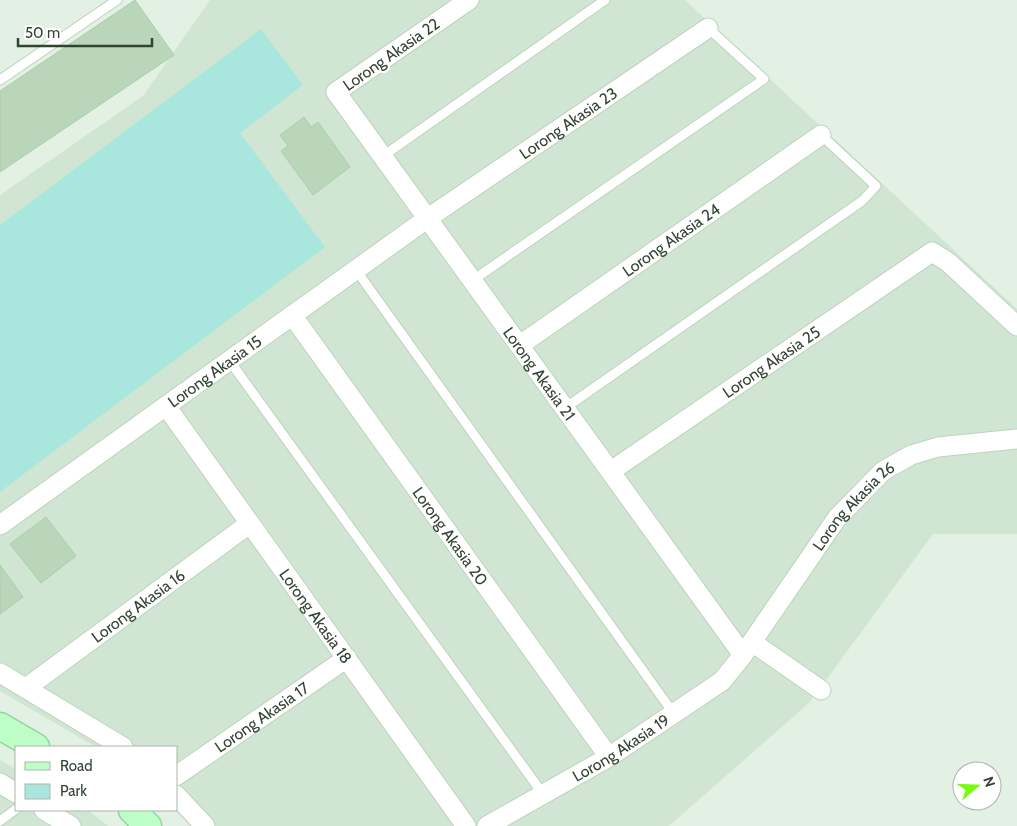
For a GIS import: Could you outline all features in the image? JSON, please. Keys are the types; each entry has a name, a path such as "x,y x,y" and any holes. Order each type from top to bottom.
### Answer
{"main road":[{"path":"0,726 34,746"},
{"path":"133,811 148,826"}],"street":[{"name":"Lorong Akasia 22","path":"336,92 470,0"},
{"name":"Lorong Akasia 23","path":"428,218 708,28"},
{"name":"Lorong Akasia 21","path":"336,92 611,472 748,648 821,690"},
{"name":"Lorong Akasia 24","path":"520,345 822,136"},
{"name":"Lorong Akasia 15","path":"0,525 428,218"},
{"name":"Lorong Akasia 25","path":"611,472 932,252 948,262 1017,326"},
{"name":"Lorong Akasia 20","path":"292,315 609,758"},
{"name":"Lorong Akasia 18","path":"166,406 466,826"},
{"name":"Lorong Akasia 26","path":"748,648 837,518 883,471 911,455 938,447 1017,439"},
{"name":"Lorong Akasia 16","path":"26,688 249,524"},
{"name":"Lorong Akasia 19","path":"487,826 609,758 722,682 748,648"},
{"name":"Lorong Akasia 17","path":"178,775 346,658"},
{"path":"0,673 121,746"},
{"path":"0,783 15,792"},
{"path":"178,796 205,826"},
{"path":"46,811 71,826"}],"lane":[{"path":"0,80 117,0"},
{"path":"383,156 604,0"},
{"path":"473,280 764,79 708,28"},
{"path":"565,408 862,201 876,186 822,136"},
{"path":"356,270 674,714"},
{"path":"229,360 543,794"},
{"path":"0,821 15,811"}],"shaded area":[{"path":"210,0 685,0 1017,309 1017,534 933,534 810,702 669,826 191,826 176,811 178,811 178,746 94,746 0,691 0,195 143,96"},
{"path":"0,760 15,768 15,811 89,811 108,826 0,826"}],"green space":[{"path":"261,29 303,85 240,133 325,247 0,492 0,225"}],"building":[{"path":"135,0 174,55 0,172 0,91"},
{"path":"304,117 311,127 318,122 350,167 313,195 281,151 288,146 280,135"},
{"path":"46,517 76,556 41,583 10,544"},
{"path":"0,565 23,597 0,614"}]}
